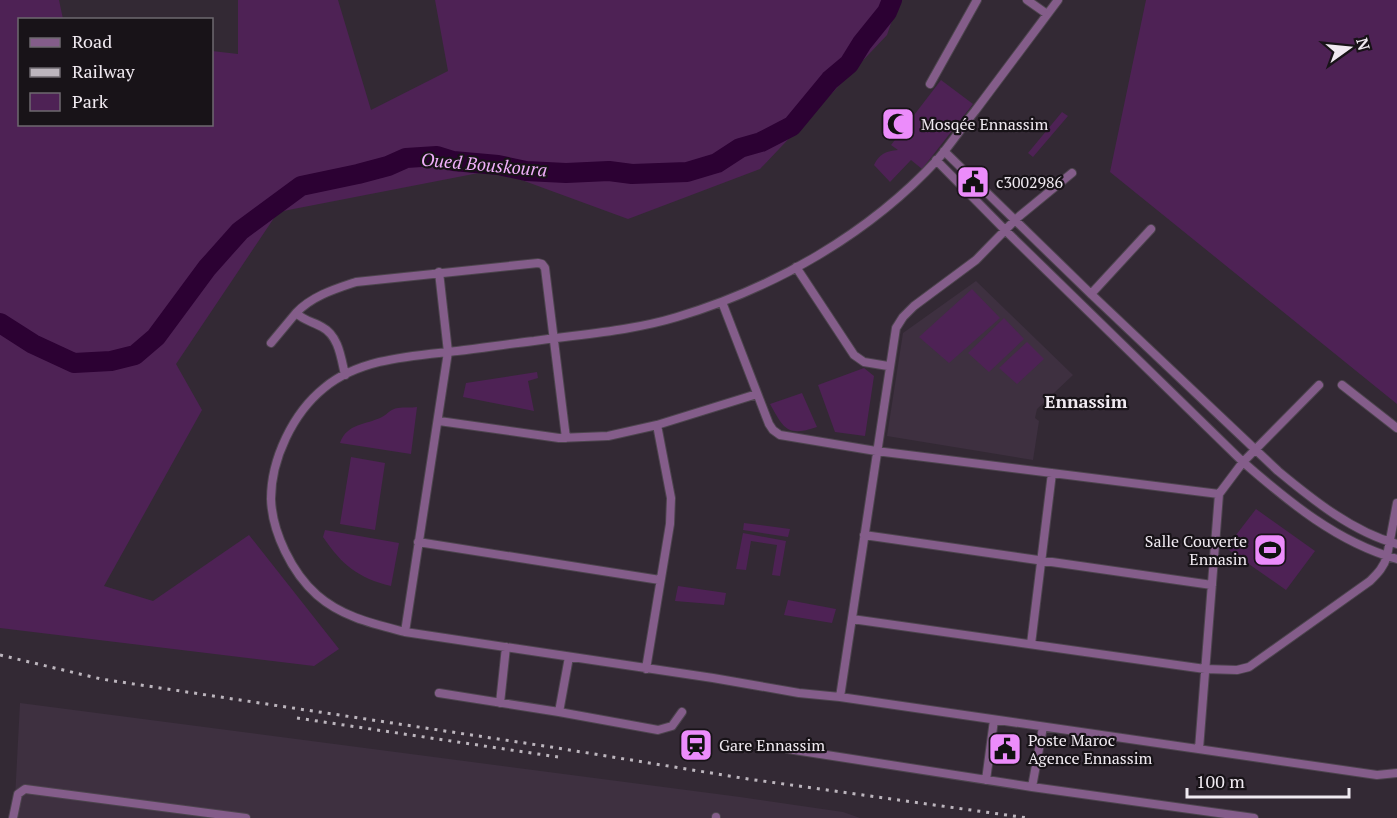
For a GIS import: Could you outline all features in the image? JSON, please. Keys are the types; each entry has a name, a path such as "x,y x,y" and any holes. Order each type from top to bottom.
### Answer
{"street":[{"path":"930,84 976,0"},
{"path":"1027,0 1047,15"},
{"path":"1058,0 936,160 892,202 860,227 796,267 722,302 675,317 646,324 553,338 388,360 345,375 325,387 308,404 293,425 280,451 274,475 271,500 275,522 285,549 298,573 316,595 337,610 363,621 405,632 799,693 1377,775 1397,773"},
{"path":"944,151 1254,450 1313,499 1367,532 1394,543"},
{"path":"936,160 1243,462 1311,517 1342,536 1397,559"},
{"path":"840,697 888,366 896,328 903,317 976,260 1016,219 1072,173"},
{"path":"1091,294 1151,229"},
{"path":"270,343 307,303 333,289 356,282 439,272 542,264 545,268 566,438"},
{"path":"796,267 854,355 864,362 888,366"},
{"path":"405,632 448,352 439,272"},
{"path":"722,302 769,424 780,435 876,451 1219,494"},
{"path":"296,313 333,336 345,375"},
{"path":"1342,385 1397,428"},
{"path":"1199,749 1219,494 1254,450 1319,386"},
{"path":"439,421 566,438 608,436 657,425 757,394"},
{"path":"646,669 670,524 671,498 657,425"},
{"path":"1031,644 1052,473"},
{"path":"852,619 1205,669 1237,670 1249,667 1370,581 1385,564 1394,543 1397,503"},
{"path":"864,535 1212,585"},
{"path":"418,542 660,580"},
{"path":"500,703 506,647"},
{"path":"559,712 569,657"},
{"path":"439,693 658,730 672,726 682,712"},
{"path":"986,780 994,720"},
{"path":"1032,787 1043,727"},
{"path":"788,749 1032,787 1254,818"},
{"path":"13,818 18,794 25,789 246,818"}],"shaded area":[{"path":"976,281 1073,375 1037,409 1035,418 1039,421 1033,460 887,436 903,333"},
{"path":"20,703 740,797 843,812 860,818 14,818"}],"green space":[{"path":"0,0 59,0 63,18 18,18 18,126 213,126 213,51 238,54 238,0 338,0 371,110 448,71 435,0 899,0 887,35 760,169 628,219 494,170 278,212 176,364 202,410 104,586 153,601 249,535 339,649 314,666 0,628"},
{"path":"1146,0 1397,0 1397,404 1110,172"},
{"path":"941,80 973,104 922,169 911,160 890,182 874,165 883,154 898,150 891,145"},
{"path":"1062,112 1068,116 1033,157 1028,153"},
{"path":"972,289 1000,318 949,363 919,337"},
{"path":"1004,318 1024,339 989,372 968,353"},
{"path":"1027,342 1044,359 1017,384 999,368"},
{"path":"864,368 874,376 865,436 835,432 818,385"},
{"path":"537,372 538,378 528,381 534,411 463,397 466,383"},
{"path":"802,393 817,427 793,431 783,425 770,404"},
{"path":"417,407 411,454 340,443 347,432 358,425 382,417 391,410"},
{"path":"351,457 385,463 375,530 340,524"},
{"name":"Salle Couverte Ennasin","path":"1256,509 1315,551 1286,590 1226,548"},
{"path":"744,523 790,529 788,537 743,530"},
{"path":"325,530 399,543 391,586 369,579 344,563 323,537"},
{"path":"743,533 786,541 780,576 772,575 777,545 751,541 746,570 736,569"},
{"path":"678,586 726,593 724,605 675,601"},
{"path":"788,600 836,609 832,623 784,615"}],"waterway":[{"name":"Oued Bouskoura","path":"0,323 33,344 74,363 111,361 135,355 156,337 207,268 240,231 301,186 358,174 388,166 406,158 437,156 453,161 498,165 526,171 566,173 687,172 717,163 740,148 761,142 792,126 830,80 849,64 862,43 887,12 892,0"}],"railway":[{"path":"0,655 101,679 748,779 1028,818"},
{"path":"297,718 558,757"}],"place":[{"name":"Mosqée Ennassim","path":"898,124"},
{"name":"c3002986","path":"973,182"},
{"name":"Salle Couverte Ennasin","path":"1270,550"},
{"name":"Gare Ennassim","path":"696,745"},
{"name":"Poste Maroc Agence Ennassim","path":"1005,749"}],"district":[{"name":"Ennassim","path":"1086,402"}]}
